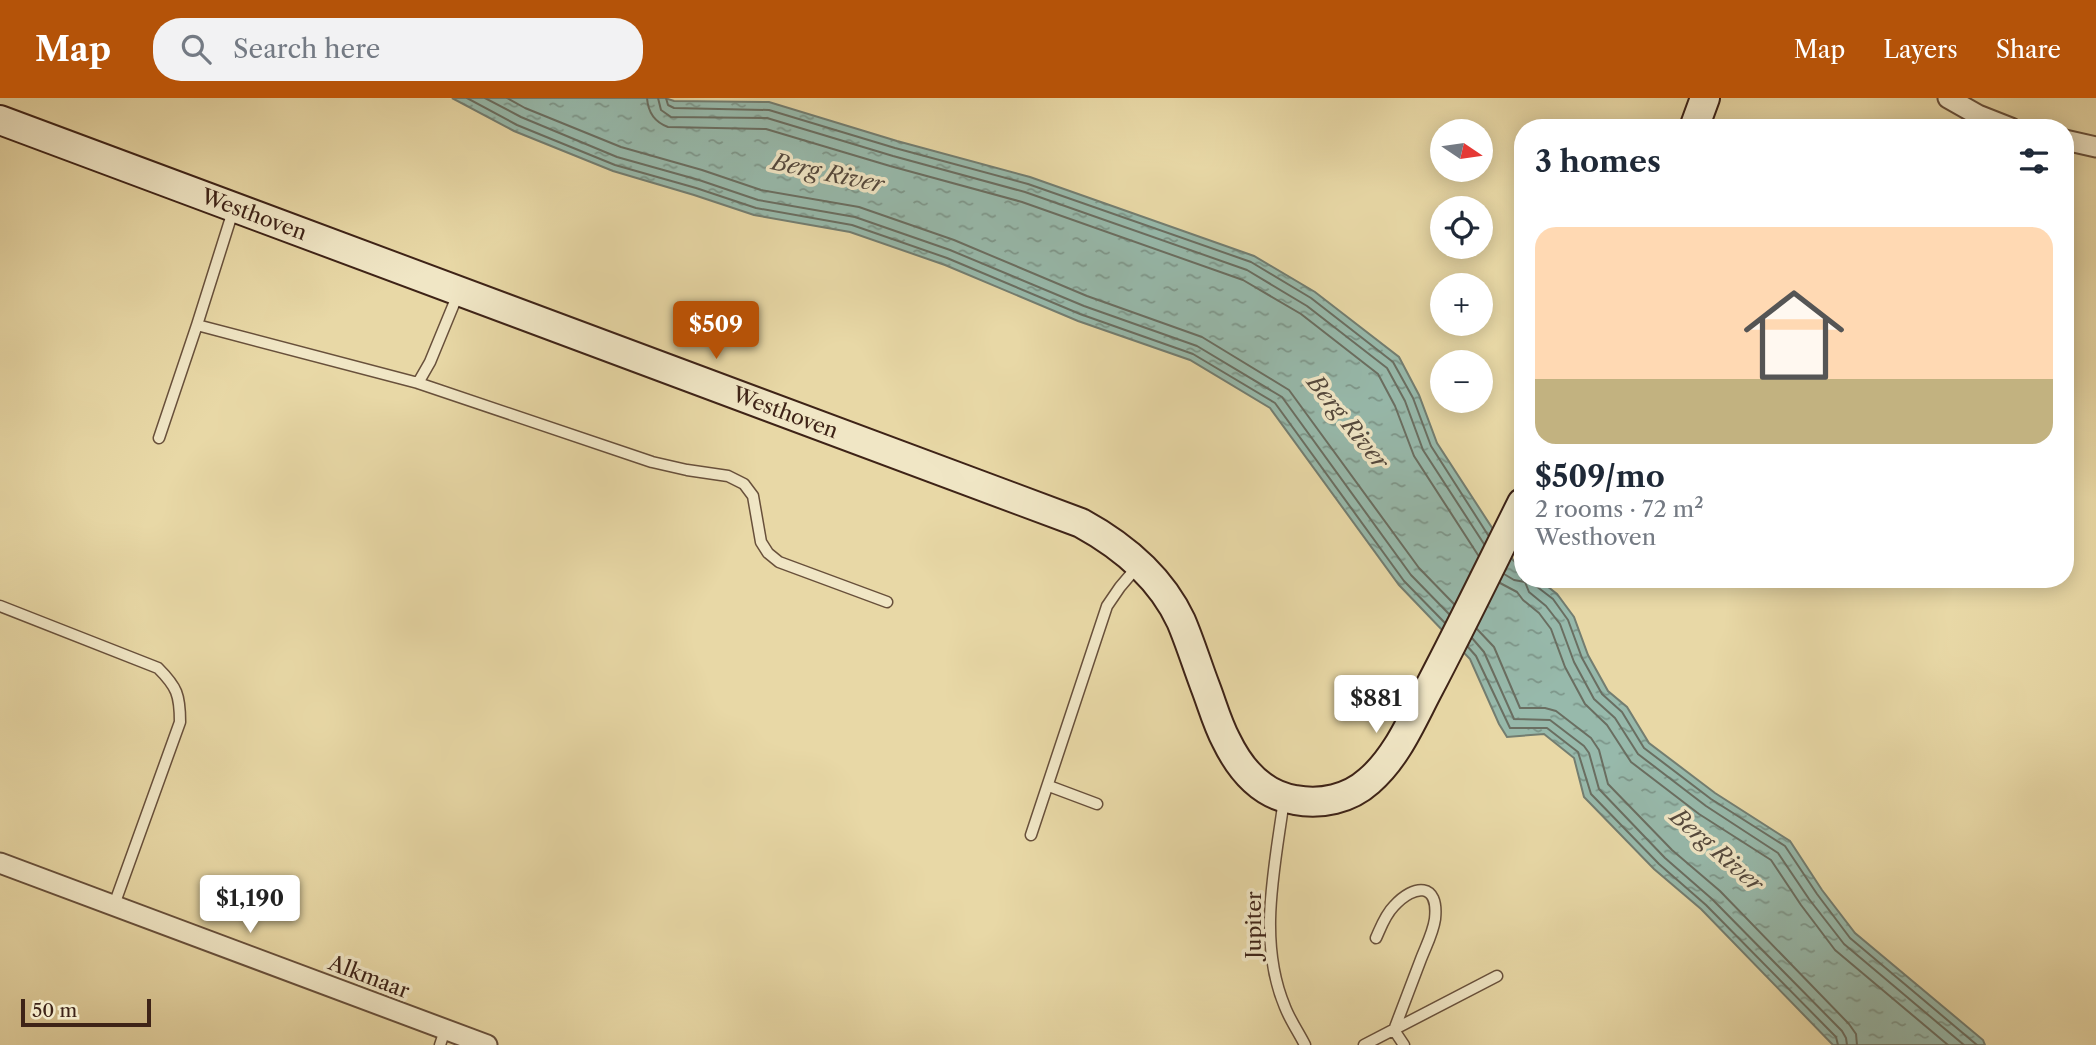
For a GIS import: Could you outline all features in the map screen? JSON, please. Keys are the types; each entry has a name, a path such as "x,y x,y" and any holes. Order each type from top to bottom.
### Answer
{"street":[{"path":"1697,119 1705,98"},
{"path":"1948,98 1988,119"},
{"name":"Westhoven","path":"0,120 1081,523 1110,539 1131,555 1167,597 1180,620 1224,737 1237,760 1266,789 1284,799"},
{"path":"2074,142 2096,147"},
{"path":"1284,799 1316,802 1335,799 1352,793 1369,782 1385,764 1397,747 1447,654 1514,519"},
{"name":"Alkmaar","path":"0,863 114,905 442,1037 487,1045"}],"lane":[{"path":"159,438 234,207"},
{"path":"418,383 430,362 459,291"},
{"path":"197,325 418,383 652,461 728,476 744,484 753,496 761,542 768,553 779,562 887,602"},
{"path":"1031,835 1107,606 1140,565"},
{"path":"0,606 158,668 174,684 180,701 180,722 114,905"},
{"path":"1049,786 1097,804"},
{"name":"Jupiter","path":"1284,799 1270,906 1269,938 1274,971 1285,1007 1305,1045"},
{"path":"1376,938 1386,915 1409,893 1424,888 1433,897 1433,930 1394,1030"},
{"path":"1364,1045 1497,976"},
{"path":"1394,1030 1404,1045"}],"water":[{"name":"Berg River","path":"452,98 665,98 674,101 769,102 897,141 1030,177 1254,256 1315,292 1399,357 1419,395 1437,443 1514,561 1514,588 1549,588 1557,594 1574,617 1588,655 1608,691 1627,707 1649,743 1715,793 1790,841 1822,890 1855,933 1983,1040 1985,1045 1833,1045 1701,909 1654,869 1584,797 1574,758 1544,734 1507,737 1470,659 1399,585 1270,408 1190,360 1078,321 945,265 850,232 754,215 613,171 514,131"}]}
